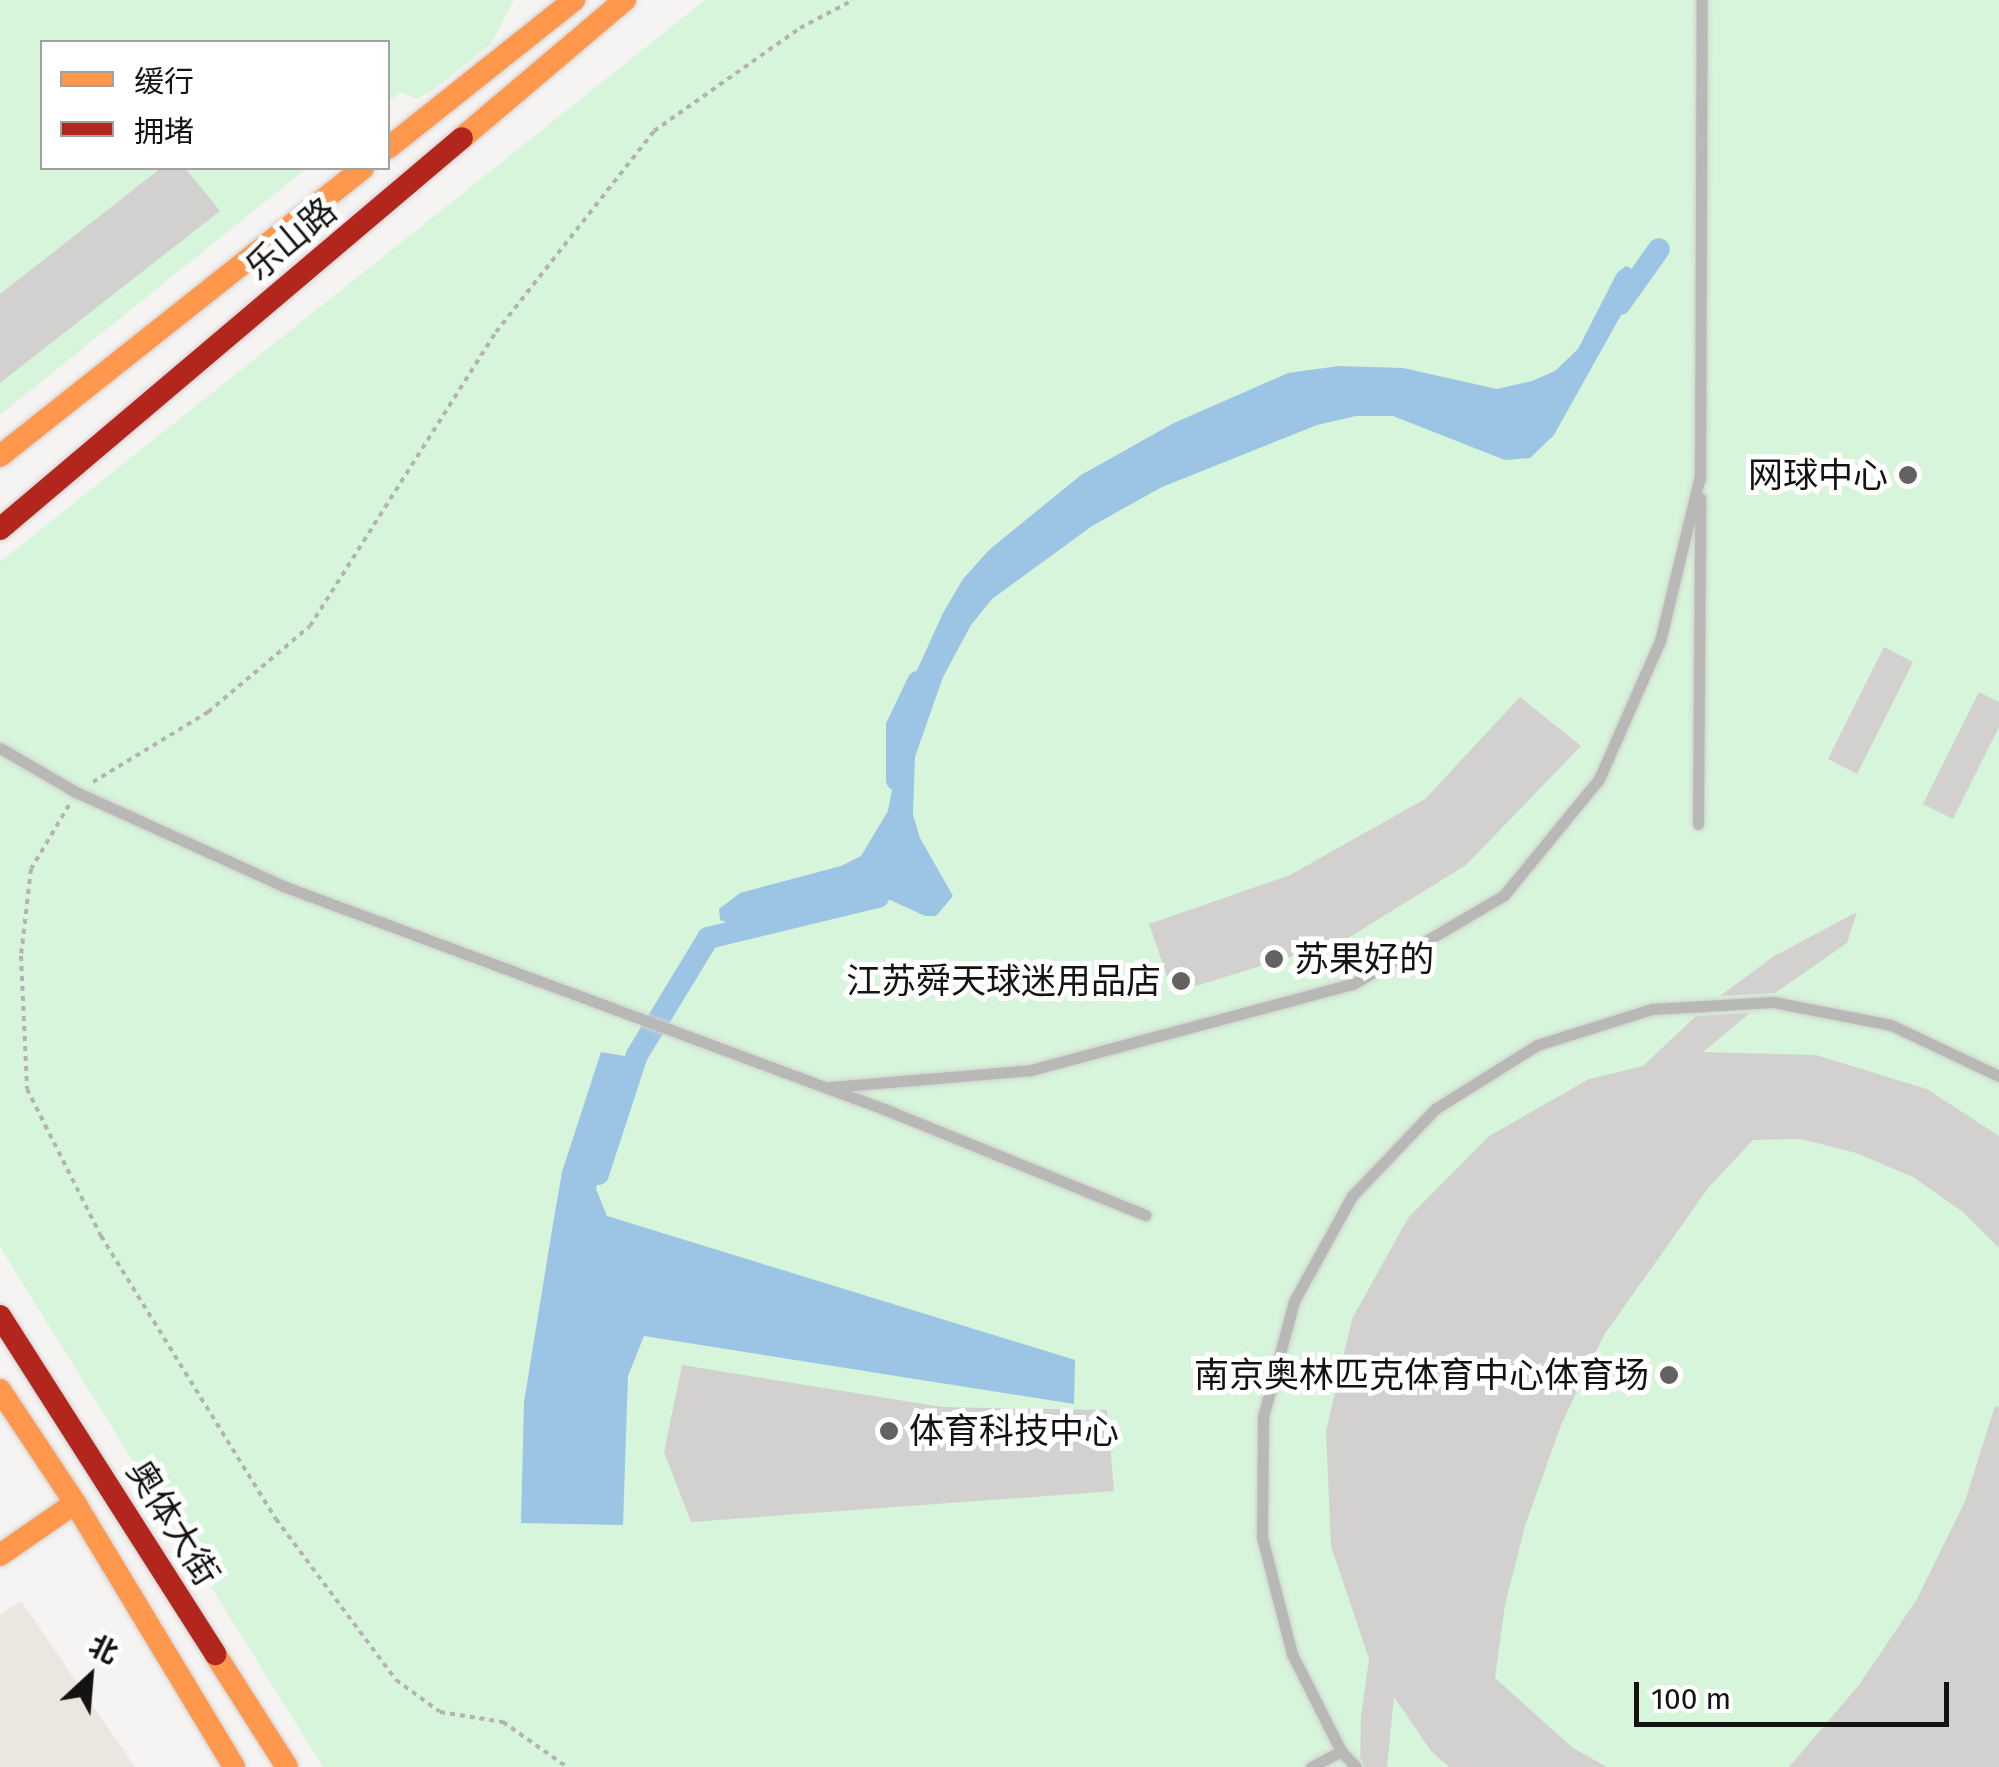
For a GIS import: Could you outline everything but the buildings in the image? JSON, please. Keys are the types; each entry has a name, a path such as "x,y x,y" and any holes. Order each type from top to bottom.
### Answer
{"street":[{"path":"390,146 574,0"},
{"name":"乐山路","path":"0,529 625,0"},
{"name":"乐山路","path":"0,456 360,170"},
{"name":"奥体大街","path":"0,1316 287,1767"},
{"name":"奥体大街","path":"0,1390 75,1503 234,1767"},
{"path":"0,1555 75,1503"}],"lane":[{"path":"1698,824 1702,0"},
{"path":"825,1087 1031,1070 1353,984 1504,895 1599,779 1660,641 1700,476"},
{"path":"0,748 76,792 282,886 825,1087 1145,1215"},
{"path":"1356,1767 1341,1751 1292,1654 1262,1537 1263,1417 1294,1300 1352,1196 1435,1109 1538,1045 1652,1009 1773,1002 1874,1022 1999,1076"},
{"path":"1311,1767 1341,1751"}],"path":[{"path":"567,1767 503,1722 440,1712 396,1680 276,1518 101,1236 27,1089 21,956 31,870 76,792 208,712 310,626 496,332 654,131 800,28 853,0"}],"shaded area":[{"path":"21,1601 135,1767 0,1767 0,1615"}],"green space":[{"path":"0,0 514,0 491,44 416,99 401,92 390,100 390,40 40,40 40,170 305,170 0,415"},
{"path":"705,0 1999,0 1999,1767 323,1767 0,1247 0,562"}],"water":[{"path":"1626,266 1634,270 1637,282 1630,299 1554,435 1530,458 1505,460 1393,416 1356,416 1317,425 1162,487 1092,526 992,599 971,625 943,677 915,757 913,815 920,838 953,896 936,916 925,916 886,898 839,896 743,928 720,920 719,909 740,893 841,866 861,856 888,811 913,679 943,613 963,579 989,550 1081,475 1174,423 1288,373 1339,366 1403,368 1497,389 1532,381 1555,371 1578,349 1617,273"},
{"path":"601,1052 630,1057 596,1189 607,1216 1075,1360 1074,1404 644,1336 628,1376 623,1525 521,1523 524,1402 551,1236 562,1172"}],"waterway":[{"path":"1620,304 1659,249"},
{"path":"897,780 897,726 918,682"},
{"path":"598,1174 637,1055 708,938 878,897 884,870"}],"traffic: slow":[{"path":"390,146 574,0"},
{"path":"462,138 625,0"},
{"path":"0,456 360,170"},
{"path":"0,1390 75,1503 234,1767"},
{"path":"0,1555 75,1503"},
{"path":"215,1654 287,1767"}],"traffic: jam":[{"path":"0,529 462,138"},
{"path":"0,1316 215,1654"}],"place":[{"name":"网球中心","path":"1908,475"},
{"name":"苏果好的","path":"1274,959"},
{"name":"江苏舜天球迷用品店","path":"1181,981"},
{"name":"南京奥林匹克体育中心体育场","path":"1669,1375"},
{"name":"体育科技中心","path":"889,1431"}]}
